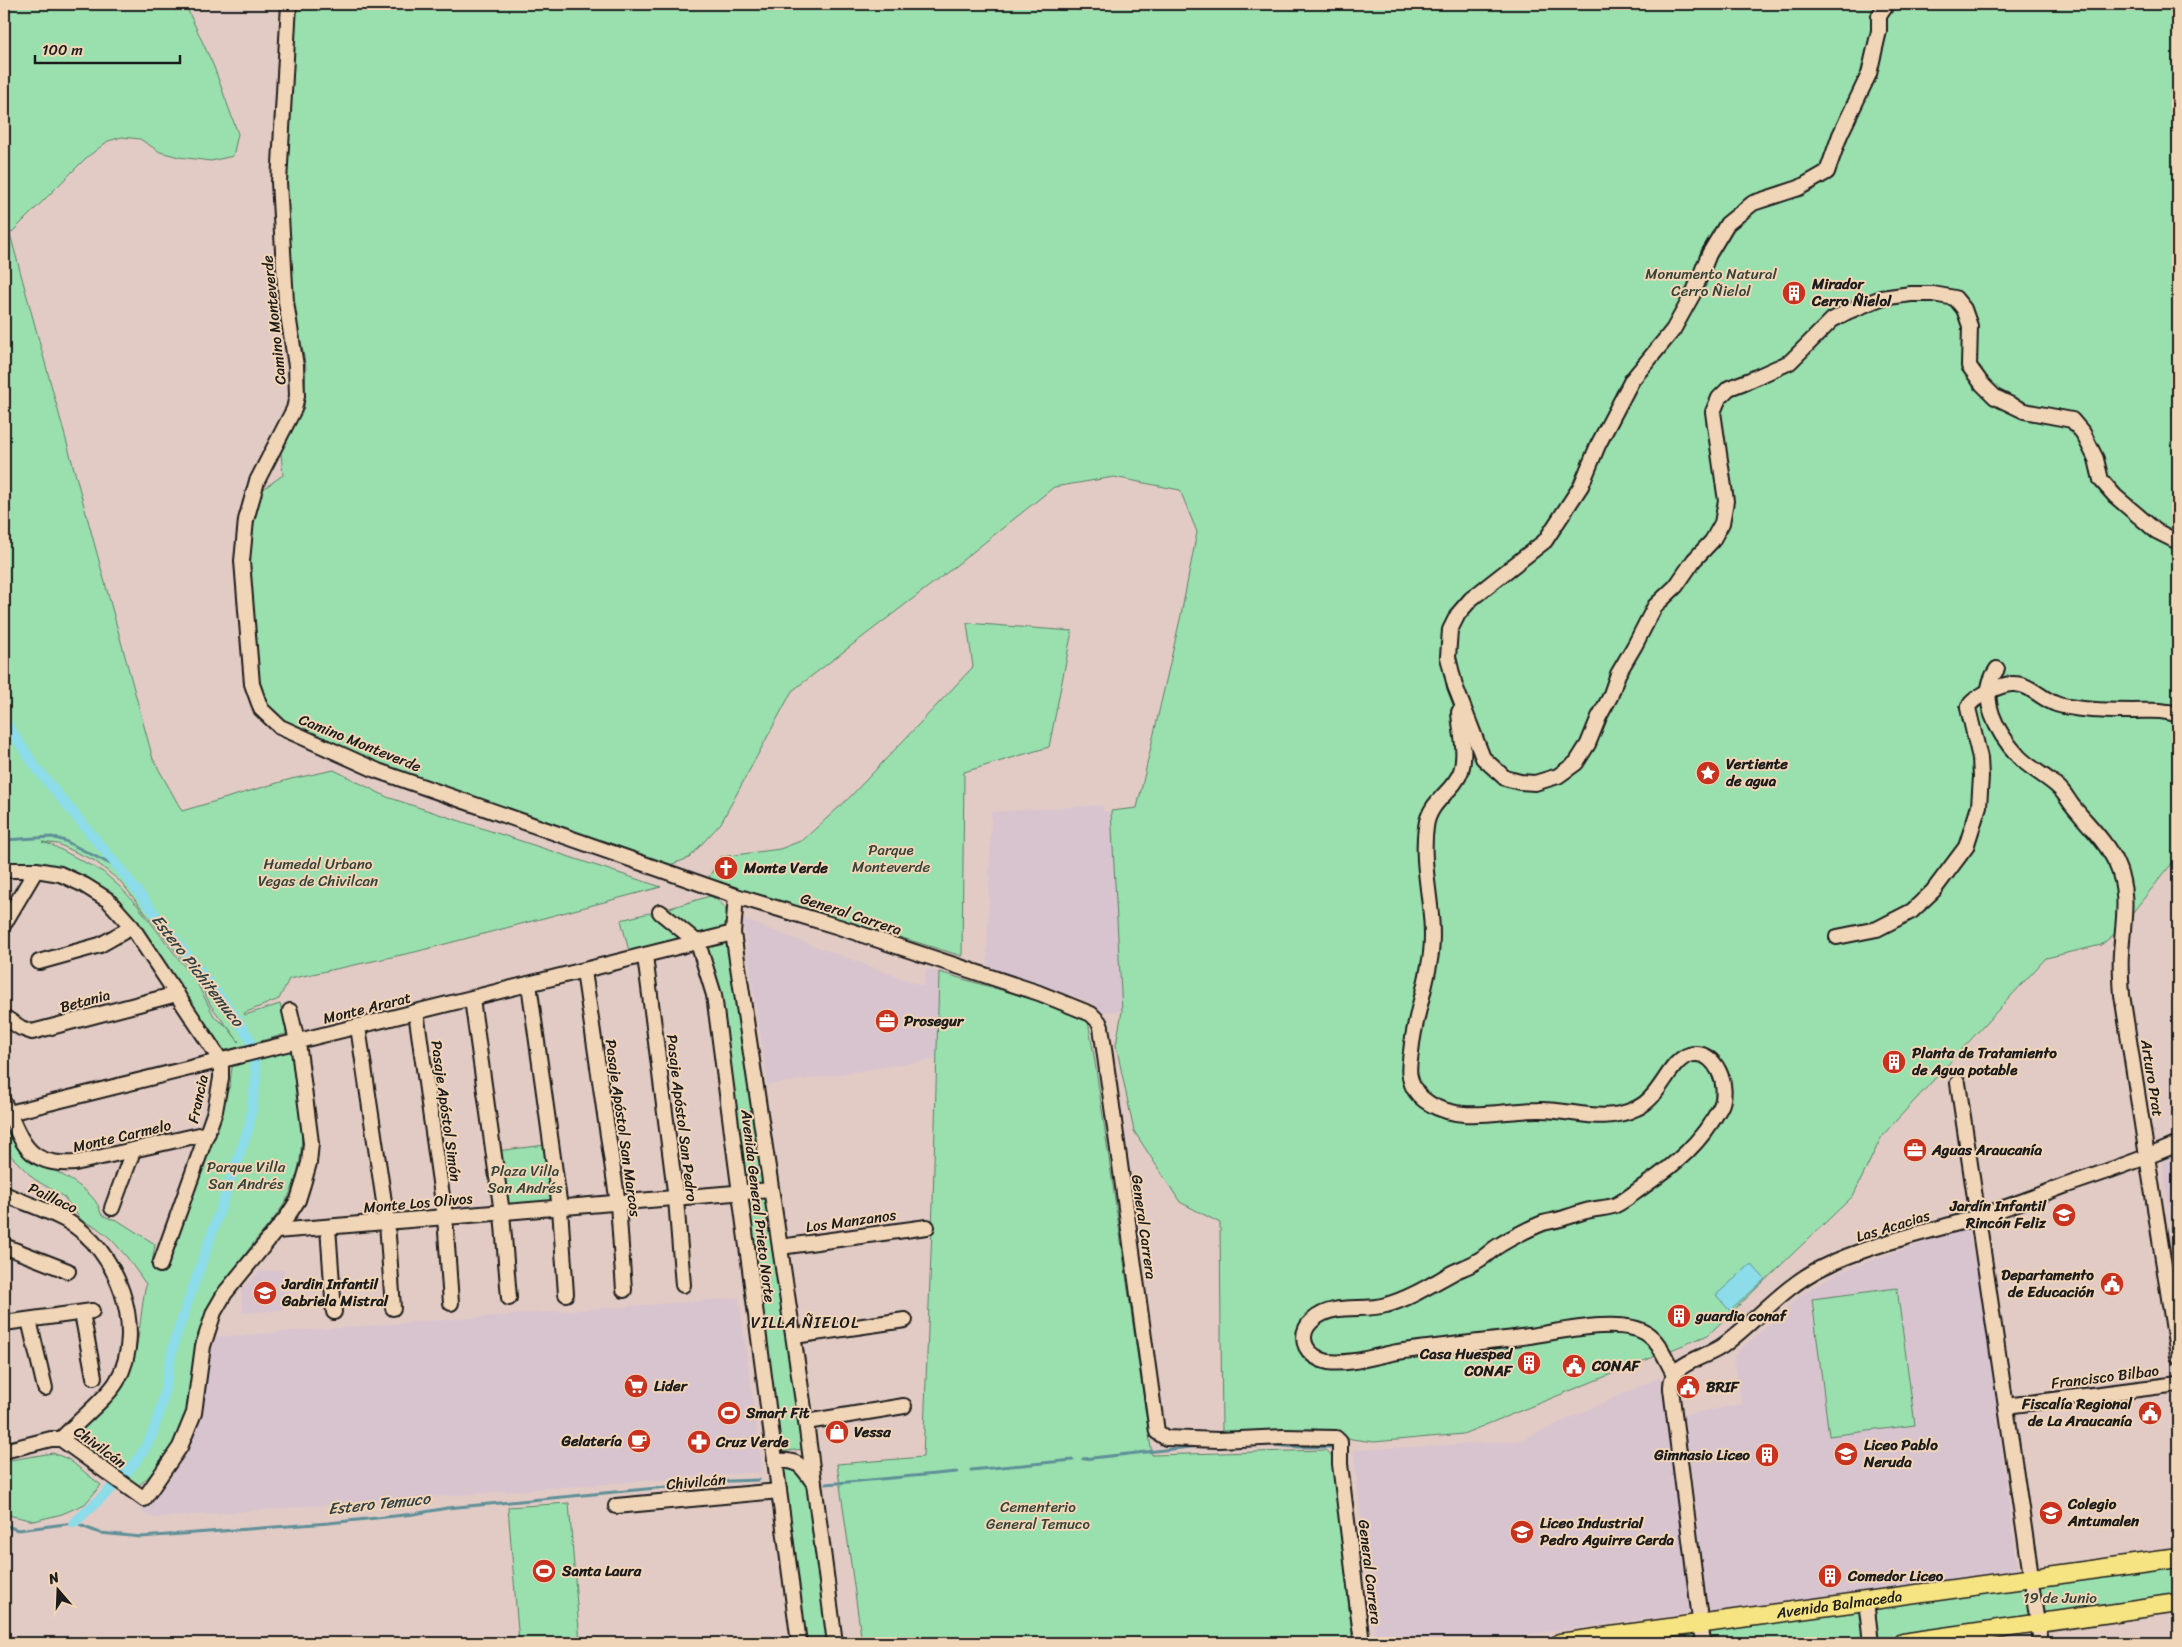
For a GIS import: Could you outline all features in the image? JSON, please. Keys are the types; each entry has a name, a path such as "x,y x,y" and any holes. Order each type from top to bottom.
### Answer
{"main road":[{"name":"Avenida Balmaceda","path":"1560,1643 2178,1558"},
{"path":"1902,1643 2178,1603"}],"street":[{"name":"Camino Monteverde","path":"289,4 279,182 286,302 296,366 297,396 294,409 258,481 246,520 242,561 252,684 262,709 280,727 378,771 736,896"},
{"path":"1703,1643 1670,1382 1674,1374 1657,1343 1647,1333 1637,1328 1580,1326 1529,1336 1398,1351 1329,1362 1316,1358 1306,1346 1303,1337 1309,1322 1321,1314 1348,1308 1365,1309 1386,1306 1431,1287 1456,1271 1479,1261 1498,1245 1540,1224 1589,1210 1614,1206 1666,1171 1697,1143 1722,1106 1725,1091 1724,1080 1715,1066 1698,1054 1679,1060 1657,1093 1640,1108 1611,1116 1588,1116 1538,1110 1484,1114 1451,1112 1426,1102 1417,1093 1410,1078 1413,1030 1430,956 1433,930 1425,870 1425,829 1428,814 1437,800 1461,773 1463,753 1458,700 1447,647 1450,630 1458,614 1471,599 1521,561 1548,536 1581,486 1598,445 1632,380 1673,330 1693,294 1709,254 1727,224 1753,203 1775,194 1799,188 1827,172 1840,135 1869,74 1879,31 1880,16 1886,4"},
{"path":"1458,700 1483,758 1505,778 1535,783 1558,776 1576,763 1588,744 1610,697 1618,674 1655,606 1676,586 1694,560 1712,541 1722,523 1726,501 1713,412 1719,398 1729,388 1790,362 1832,320 1882,298 1911,294 1933,294 1955,298 1964,309 1970,326 1969,366 1982,384 1995,396 2024,411 2072,420 2083,433 2096,459 2101,480 2115,496 2156,531 2178,542"},
{"path":"1987,693 1992,676 1997,669"},
{"path":"1837,937 1877,929 1912,912 1933,891 1966,847 1979,806 1980,777 1980,758 1968,708 1970,703 2000,686 2014,684 2026,686 2056,704 2076,708 2132,711 2166,710 2178,715"},
{"name":"Arturo Prat","path":"1987,693 1990,712 2010,745 2032,768 2060,789 2092,826 2116,862 2126,899 2121,954 2122,995 2178,1356"},
{"name":"Francia","path":"4,870 36,870 60,874 92,889 117,908 178,994 221,1061 220,1086 215,1111 160,1264"},
{"path":"4,924 36,870"},
{"name":"Avenida General Prieto Norte","path":"736,896 733,933 794,1336 835,1643"},
{"name":"General Carrera","path":"736,896 973,970 1076,1006 1095,1017 1101,1026 1157,1432 1166,1438 1219,1440 1283,1437 1336,1438 1340,1442 1340,1464 1362,1643"},
{"path":"660,912 698,942"},
{"path":"39,962 100,945 132,927"},
{"name":"Monte Ararat","path":"6,1108 221,1061 733,933"},
{"name":"Avenida General Prieto Norte","path":"698,942 714,995 799,1643"},
{"name":"Pasaje Apóstol San Pedro","path":"645,956 676,1199 683,1285"},
{"name":"Pasaje Apóstol San Marcos","path":"584,971 618,1204 624,1290"},
{"path":"529,984 560,1208 566,1294"},
{"name":"Betania","path":"4,1017 21,1028 32,1032 178,994"},
{"path":"472,999 502,1213 509,1298"},
{"path":"276,1231 298,1200 309,1163 311,1143 298,1041 290,1011"},
{"name":"Pasaje Apóstol Simón","path":"416,1012 445,1218 451,1303"},
{"path":"358,1027 387,1222 393,1308"},
{"path":"1958,1083 2041,1643"},
{"name":"Monte Carmelo","path":"6,1108 21,1142 33,1153 48,1161 61,1164 75,1163 208,1133"},
{"name":"Las Acacias","path":"1674,1374 1678,1368 1685,1364 1704,1358 1725,1345 1790,1288 1822,1268 1846,1257 1978,1216 2148,1157 2178,1144"},
{"path":"112,1208 133,1150"},
{"name":"Monte Los Olivos","path":"276,1231 771,1190"},
{"name":"Paillaco","path":"4,1194 67,1220 84,1233 112,1268 128,1314 126,1357 117,1381 61,1439"},
{"path":"328,1227 334,1312"},
{"name":"Los Manzanos","path":"780,1247 927,1227"},
{"name":"Chivilcán","path":"4,1451 51,1439 61,1439 144,1499 180,1447 194,1413 203,1346 214,1312 225,1293 276,1231"},
{"path":"4,1246 68,1271"},
{"path":"4,1323 87,1312 94,1377"},
{"path":"29,1320 45,1388"},
{"path":"794,1336 905,1320"},
{"name":"Francisco Bilbao","path":"2006,1406 2178,1384"},
{"path":"806,1422 904,1406"},
{"path":"775,1461 796,1462 804,1468 815,1484"},
{"name":"Chivilcán","path":"616,1506 779,1491"},
{"path":"1866,1601 1871,1643"}],"shaded area":[{"path":"1103,805 1104,812 1111,811 1122,1011 1099,1012 1092,1003 987,966 991,812"},
{"path":"742,919 923,986 926,969 939,972 937,1059 768,1085"},
{"path":"2178,1154 2178,1266 2162,1161"},
{"name":"Liceo Pablo Neruda","path":"1968,1227 1983,1306 2018,1573 1703,1619 1691,1529 1699,1527 1683,1415 1742,1404 1733,1356 1806,1291 1839,1272"},
{"name":"Jardin Infantil Gabriela Mistral","path":"283,1270 289,1297 284,1300 284,1310 243,1313 241,1290 260,1271"},
{"path":"739,1298 763,1472 156,1518 146,1515 141,1510 185,1451 214,1337"},
{"name":"Liceo Industrial Pedro Aguirre Cerda","path":"1660,1377 1693,1613 1462,1643 1376,1643 1353,1450 1519,1441"}],"green space":[{"name":"Humedal Urbano Vegas de Chivilcan","path":"4,4 185,4 214,67 238,134 233,156 211,161 179,157 160,152 140,139 122,137 108,141 86,158 10,234 153,759 182,811 291,779 334,770 387,797 661,887 415,952 289,979 279,999 244,1013 245,1015 280,1004 289,1033 223,1052 110,894 4,866","holes":["42,842 58,844 95,861 121,882 198,980 211,1006 226,1025 215,1018 197,983 138,906 120,887 103,872 52,845"]},
{"name":"Monumento Natural Cerro Ñielol","path":"292,4 2178,4 2178,856 2116,933 2101,945 2046,958 1882,1136 1853,1196 1708,1335 1463,1434 1374,1442 1352,1439 1314,1429 1222,1433 1220,1223 1180,1202 1134,1131 1116,1045 1122,1011 1111,811 1137,808 1181,615 1197,532 1180,490 1114,477 1054,487 949,571 792,691 721,823 689,858 656,870 319,745 276,723 257,701 242,573 256,494 283,475 281,453 304,407 306,367 293,302 283,188"},
{"name":"Parque Monteverde","path":"967,623 1072,631 1049,747 964,772 962,956 708,879 720,857 780,849 803,840 849,798 973,667"},
{"path":"710,896 722,905 727,915 727,926 716,933 695,935 663,910"},
{"path":"649,913 679,933 679,938 629,951 621,920"},
{"path":"731,936 768,1188 742,1191 701,945"},
{"name":"Cementerio General Temuco","path":"939,972 1066,1009 1088,1021 1152,1455 1325,1450 1332,1456 1353,1643 862,1643 837,1464 923,1457 933,1203"},
{"name":"Parque Villa San Andrés","path":"285,1050 291,1050 297,1080 302,1129 300,1160 293,1186 276,1216 253,1243 209,1309 199,1332 191,1392 179,1432 163,1458 150,1474 138,1486 133,1486 79,1442 77,1435 87,1421 118,1389 129,1371 139,1335 146,1284 111,1239 96,1227 82,1221 64,1197 34,1179 4,1149 4,1130 32,1157 82,1188 98,1205 101,1214 117,1220 155,1244 152,1264 162,1270 230,1085 232,1067"},
{"name":"Plaza Villa San Andrés","path":"545,1145 551,1200 504,1206 497,1151"},
{"path":"756,1195 765,1197 770,1201 803,1449 780,1452 747,1204 748,1199"},
{"path":"1897,1288 1915,1425 1829,1436 1812,1299"},
{"path":"53,1453 68,1459 101,1485 85,1504 62,1514 34,1521 4,1514 4,1461"},
{"path":"781,1464 806,1473 832,1643 804,1643"},
{"name":"Santa Laura","path":"569,1503 580,1643 519,1643 508,1507"},
{"name":"19 de Junio","path":"2178,1561 2178,1600 2041,1621 2035,1580"},
{"path":"2028,1583 2034,1620 1876,1643 1870,1605"},
{"path":"1861,1608 1865,1643 1709,1643 1707,1629"},
{"path":"1695,1630 1697,1643 1602,1643"}],"water":[{"path":"1751,1264 1765,1279 1730,1311 1716,1295"}],"waterway":[{"name":"Estero Pichitemuco","path":"4,720 37,769 120,869 235,1016 250,1039 254,1052 256,1078 249,1127 175,1339 163,1400 154,1430 132,1466 74,1523"},
{"path":"4,840 52,837 65,841 120,869"},
{"path":"1264,1444 1295,1447 1330,1447"},
{"path":"1083,1459 1200,1446"},
{"path":"971,1470 1073,1460"},
{"path":"826,1484 957,1472"},
{"name":"Estero Temuco","path":"4,1525 18,1530 74,1523 100,1533 141,1537 329,1523 414,1514 447,1508 730,1481 759,1480"}],"place":[{"name":"Mirador Cerro Ñielol","path":"1794,293"},
{"name":"Vertiente de agua","path":"1708,773"},
{"name":"Monte Verde","path":"726,868"},
{"name":"Prosegur","path":"887,1021"},
{"name":"Planta de Tratamiento de Agua potable","path":"1894,1062"},
{"name":"Aguas Araucanía","path":"1915,1150"},
{"name":"Jardín Infantil Rincón Feliz","path":"2064,1215"},
{"name":"Departamento de Educación","path":"2112,1284"},
{"name":"Jardin Infantil Gabriela Mistral","path":"265,1293"},
{"name":"guardia conaf","path":"1679,1316"},
{"name":"Casa Huesped CONAF","path":"1529,1363"},
{"name":"CONAF","path":"1574,1366"},
{"name":"Lider","path":"636,1386"},
{"name":"BRIF","path":"1688,1387"},
{"name":"Smart Fit","path":"729,1413"},
{"name":"Fiscalía Regional de La Araucanía","path":"2150,1413"},
{"name":"Vessa","path":"837,1432"},
{"name":"Gelatería","path":"639,1441"},
{"name":"Cruz Verde","path":"699,1442"},
{"name":"Liceo Pablo Neruda","path":"1846,1454"},
{"name":"Gimnasio Liceo","path":"1767,1455"},
{"name":"Colegio Antumalen","path":"2051,1513"},
{"name":"Liceo Industrial Pedro Aguirre Cerda","path":"1522,1532"},
{"name":"Santa Laura","path":"544,1571"},
{"name":"Comedor Liceo","path":"1830,1576"}],"district":[{"name":"VILLA ÑIELOL","path":"805,1322"}]}
